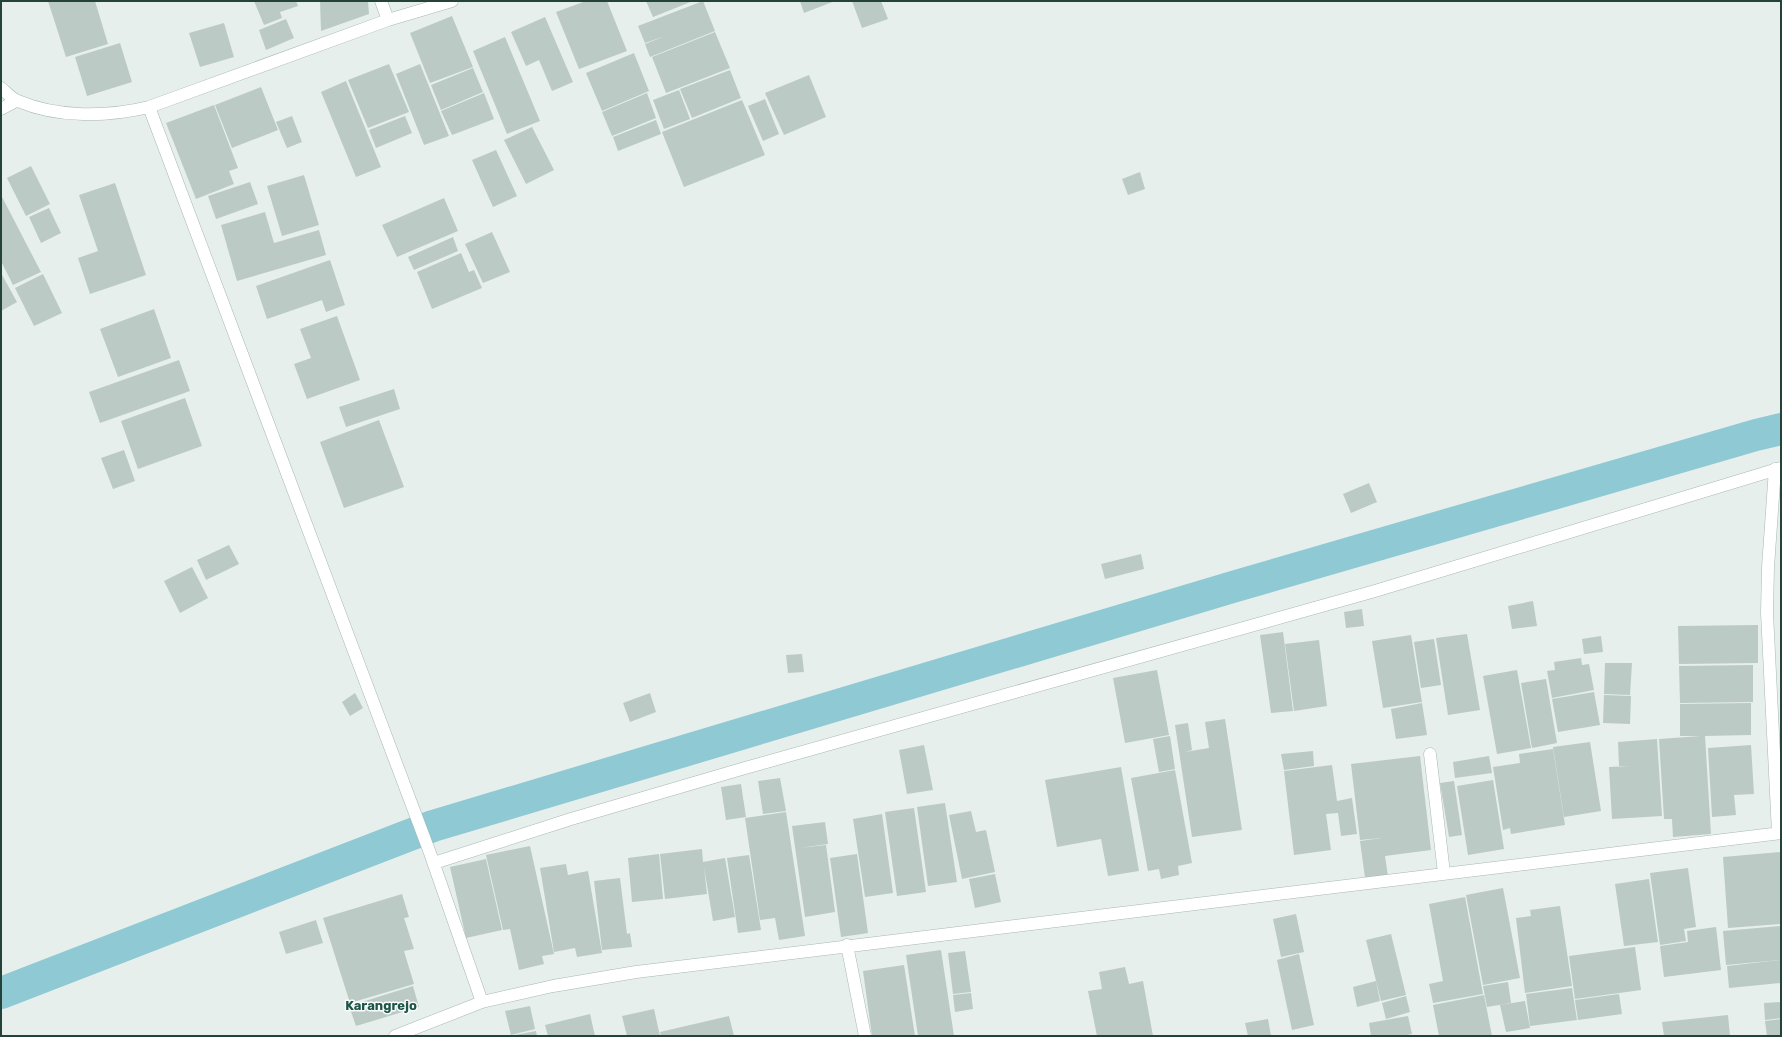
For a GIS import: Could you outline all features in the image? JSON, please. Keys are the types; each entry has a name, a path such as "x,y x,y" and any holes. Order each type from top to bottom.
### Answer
{"street":[{"path":"381,1 388,20"},
{"path":"1,88 16,101 49,110 80,114 111,114 149,107 388,20 452,1"},
{"path":"1,109 16,101"},
{"path":"149,107 432,858 482,1002"},
{"path":"395,1036 482,1002 553,986 636,972 847,945 1779,833 1767,613 1768,567 1778,468 1374,591 745,768 432,858"},
{"path":"1430,754 1444,873"},
{"path":"847,945 865,1036"}],"building":[{"path":"48,1 95,1 108,44 66,57"},
{"path":"254,1 296,1 298,6 280,12 282,18 264,25"},
{"path":"320,1 368,1 369,14 321,31"},
{"path":"586,1 607,1 627,51 579,69 556,12"},
{"path":"646,1 693,1 653,17"},
{"path":"703,1 715,31 650,57 645,44 665,36 645,43 638,26"},
{"path":"800,1 835,1 804,13"},
{"path":"852,1 881,1 888,19 862,28"},
{"path":"452,16 473,67 430,83 410,33"},
{"path":"545,17 573,82 552,91 539,60 526,66 511,32"},
{"path":"286,19 294,38 266,50 259,30"},
{"path":"224,23 234,57 200,67 189,33"},
{"path":"715,32 730,68 666,93 652,57"},
{"path":"505,37 540,121 507,134 473,51"},
{"path":"120,43 132,82 87,96 75,57"},
{"path":"634,53 649,91 602,111 586,73"},
{"path":"389,64 409,112 368,128 348,80"},
{"path":"420,64 449,136 424,145 396,74"},
{"path":"473,68 483,92 441,110 431,85"},
{"path":"730,70 741,98 692,118 680,89"},
{"path":"809,75 826,117 784,135 765,93"},
{"path":"346,81 381,167 356,177 321,92"},
{"path":"261,87 278,130 232,148 215,105"},
{"path":"679,90 690,119 664,129 653,100"},
{"path":"484,93 494,119 452,135 441,111"},
{"path":"647,93 656,118 612,136 602,112"},
{"path":"765,99 779,134 763,141 748,106"},
{"path":"742,100 765,155 684,187 662,132"},
{"path":"214,105 238,168 229,171 234,184 196,199 166,123"},
{"path":"292,116 302,142 287,148 276,122"},
{"path":"405,116 412,133 376,148 369,130"},
{"path":"656,120 661,134 618,151 613,137"},
{"path":"532,127 554,170 526,184 504,140"},
{"path":"496,150 517,196 493,207 472,160"},
{"path":"31,166 50,204 26,216 7,178"},
{"path":"1140,172 1145,189 1128,195 1122,179"},
{"path":"304,175 319,225 282,236 267,186"},
{"path":"250,182 258,204 216,219 208,196"},
{"path":"115,183 146,275 90,294 78,258 98,251 79,195"},
{"path":"1,195 41,272 13,285 1,261"},
{"path":"444,198 458,231 397,257 382,225"},
{"path":"49,208 61,233 41,243 29,217"},
{"path":"265,212 274,243 319,230 326,255 237,281 221,225"},
{"path":"492,232 510,272 483,283 465,244"},
{"path":"453,237 458,251 414,270 408,257"},
{"path":"461,253 469,272 474,270 482,288 432,309 417,272"},
{"path":"330,260 345,305 326,312 322,300 267,319 256,286"},
{"path":"1,273 17,302 1,311"},
{"path":"43,274 62,313 34,326 15,288"},
{"path":"154,309 171,358 118,377 100,329"},
{"path":"337,316 360,380 307,399 294,364 311,358 300,329"},
{"path":"179,360 190,391 100,423 89,392"},
{"path":"394,389 400,409 346,427 339,407"},
{"path":"185,398 202,446 138,469 121,421"},
{"path":"379,420 404,487 344,508 320,442"},
{"path":"124,450 135,481 113,489 101,458"},
{"path":"1369,483 1377,502 1351,513 1343,494"},
{"path":"229,545 239,564 206,580 197,560"},
{"path":"1141,554 1144,569 1105,579 1101,564"},
{"path":"192,567 208,598 180,613 164,581"},
{"path":"1533,601 1537,626 1512,629 1508,606"},
{"path":"1362,609 1364,626 1346,628 1344,612"},
{"path":"1758,625 1758,663 1679,664 1678,626"},
{"path":"1283,632 1293,711 1271,713 1260,635"},
{"path":"1467,634 1480,710 1448,715 1436,638"},
{"path":"1411,635 1422,702 1383,708 1372,641"},
{"path":"1601,636 1603,652 1584,654 1582,639"},
{"path":"1434,639 1441,685 1421,688 1414,642"},
{"path":"1319,640 1327,706 1294,711 1285,644"},
{"path":"802,654 804,672 788,673 786,655"},
{"path":"1581,658 1582,665 1589,664 1594,690 1552,698 1547,671 1555,670 1554,662"},
{"path":"1605,663 1632,663 1630,695 1604,694"},
{"path":"1753,665 1753,702 1680,703 1679,666"},
{"path":"1157,670 1169,735 1125,743 1113,678"},
{"path":"1517,670 1531,748 1497,754 1483,676"},
{"path":"1546,679 1557,743 1532,748 1521,683"},
{"path":"1594,692 1600,725 1558,732 1552,699"},
{"path":"355,693 363,708 350,716 342,702"},
{"path":"650,693 656,712 630,722 623,703"},
{"path":"1604,695 1631,696 1630,724 1603,723"},
{"path":"1422,703 1427,735 1396,739 1391,709"},
{"path":"1751,703 1751,735 1705,736 1711,834 1673,837 1672,819 1664,819 1659,739 1701,736 1680,736 1680,704"},
{"path":"1225,719 1242,830 1192,837 1175,725 1188,723 1192,750 1185,752 1209,748 1205,722"},
{"path":"1170,736 1175,769 1159,772 1153,739"},
{"path":"1657,739 1662,816 1612,819 1609,767 1629,766 1619,766 1618,742"},
{"path":"1590,742 1601,811 1564,817 1553,747"},
{"path":"924,745 933,790 907,794 899,750"},
{"path":"1751,745 1754,794 1734,795 1736,815 1712,817 1708,748"},
{"path":"1553,749 1565,825 1511,834 1510,828 1503,830 1493,767 1520,763 1519,754"},
{"path":"1313,751 1314,766 1284,770 1281,754"},
{"path":"1420,756 1431,850 1385,856 1388,876 1365,878 1360,841 1382,838 1360,840 1351,764"},
{"path":"1489,756 1492,773 1455,778 1453,762"},
{"path":"1332,765 1337,801 1352,798 1357,834 1341,836 1338,813 1326,814 1331,850 1294,855 1284,771"},
{"path":"1121,767 1139,871 1108,876 1101,839 1057,847 1045,780"},
{"path":"1175,770 1192,863 1178,866 1179,875 1161,879 1159,869 1148,871 1131,778"},
{"path":"780,778 786,811 763,814 758,781"},
{"path":"1493,780 1504,849 1468,855 1457,786"},
{"path":"1454,781 1462,835 1449,837 1440,783"},
{"path":"741,784 746,817 726,820 721,787"},
{"path":"945,803 957,882 928,886 917,807"},
{"path":"914,808 926,892 897,896 885,812"},
{"path":"971,811 976,832 986,830 995,872 962,879 949,815"},
{"path":"786,812 805,936 779,940 775,918 760,920 745,818"},
{"path":"882,814 893,893 865,897 853,819"},
{"path":"825,822 828,844 799,848 826,845 835,912 805,917 792,826"},
{"path":"530,846 554,954 542,956 544,964 519,970 510,929 503,930 486,855"},
{"path":"702,849 703,862 725,858 735,917 713,921 704,867 707,894 665,899 660,854"},
{"path":"1781,852 1781,924 1728,928 1723,857"},
{"path":"659,854 663,899 632,902 628,858"},
{"path":"857,854 868,933 841,937 830,858"},
{"path":"749,855 761,930 738,933 727,858"},
{"path":"486,859 502,930 466,938 450,867"},
{"path":"566,864 568,875 588,871 602,953 577,957 575,948 554,952 540,868"},
{"path":"1688,868 1696,927 1684,929 1686,941 1660,945 1650,873"},
{"path":"995,874 1001,902 975,908 969,879"},
{"path":"620,878 627,934 630,933 632,947 602,950 594,881"},
{"path":"1649,879 1658,942 1624,946 1615,884"},
{"path":"1503,888 1520,978 1483,985 1466,895"},
{"path":"402,894 409,917 404,918 414,949 404,951 414,984 350,1003 323,918"},
{"path":"1465,897 1483,994 1433,1003 1429,984 1443,981 1429,904"},
{"path":"1560,906 1572,986 1525,993 1516,918 1531,916 1530,910"},
{"path":"1296,914 1304,952 1281,957 1273,919"},
{"path":"316,920 323,943 286,954 279,932"},
{"path":"1781,926 1781,960 1726,965 1723,931"},
{"path":"1716,927 1721,970 1664,977 1660,946 1688,942 1687,931"},
{"path":"1391,934 1406,995 1381,1001 1366,940"},
{"path":"1635,947 1641,990 1575,999 1569,956"},
{"path":"941,950 954,1036 918,1036 906,955"},
{"path":"965,951 971,992 953,994 948,953"},
{"path":"1299,954 1314,1025 1292,1030 1277,960"},
{"path":"1781,960 1781,983 1729,988 1727,966"},
{"path":"904,965 915,1036 872,1036 863,971"},
{"path":"1125,967 1129,984 1143,981 1153,1036 1097,1036 1088,991 1102,989 1099,972"},
{"path":"1376,981 1380,1001 1357,1007 1353,987"},
{"path":"1508,982 1511,1003 1487,1007 1483,986"},
{"path":"413,986 419,1007 356,1026 349,1006"},
{"path":"1572,988 1577,1020 1530,1026 1526,994"},
{"path":"971,993 973,1009 955,1012 953,995"},
{"path":"1619,994 1622,1014 1578,1020 1575,1000"},
{"path":"1484,995 1492,1036 1439,1036 1433,1005"},
{"path":"1406,996 1410,1012 1386,1019 1382,1003"},
{"path":"1525,1001 1530,1028 1506,1032 1500,1005"},
{"path":"1781,1002 1781,1018 1765,1020 1764,1003"},
{"path":"530,1006 535,1029 511,1035 505,1011"},
{"path":"654,1009 660,1036 627,1036 622,1016"},
{"path":"590,1014 595,1036 548,1036 545,1025"},
{"path":"1728,1015 1730,1036 1664,1036 1662,1022"},
{"path":"729,1016 734,1036 661,1036 660,1032"},
{"path":"1408,1016 1412,1034 1402,1036 1371,1036 1369,1023"},
{"path":"1268,1019 1271,1036 1248,1036 1245,1023"},
{"path":"1781,1019 1781,1036 1767,1036 1765,1021"},
{"path":"536,1031 537,1036 515,1036 515,1035"}],"waterway":[{"path":"1,993 433,826 1236,586 1781,429"}],"district":[{"name":"Karangrejo","path":"381,1005"}]}
